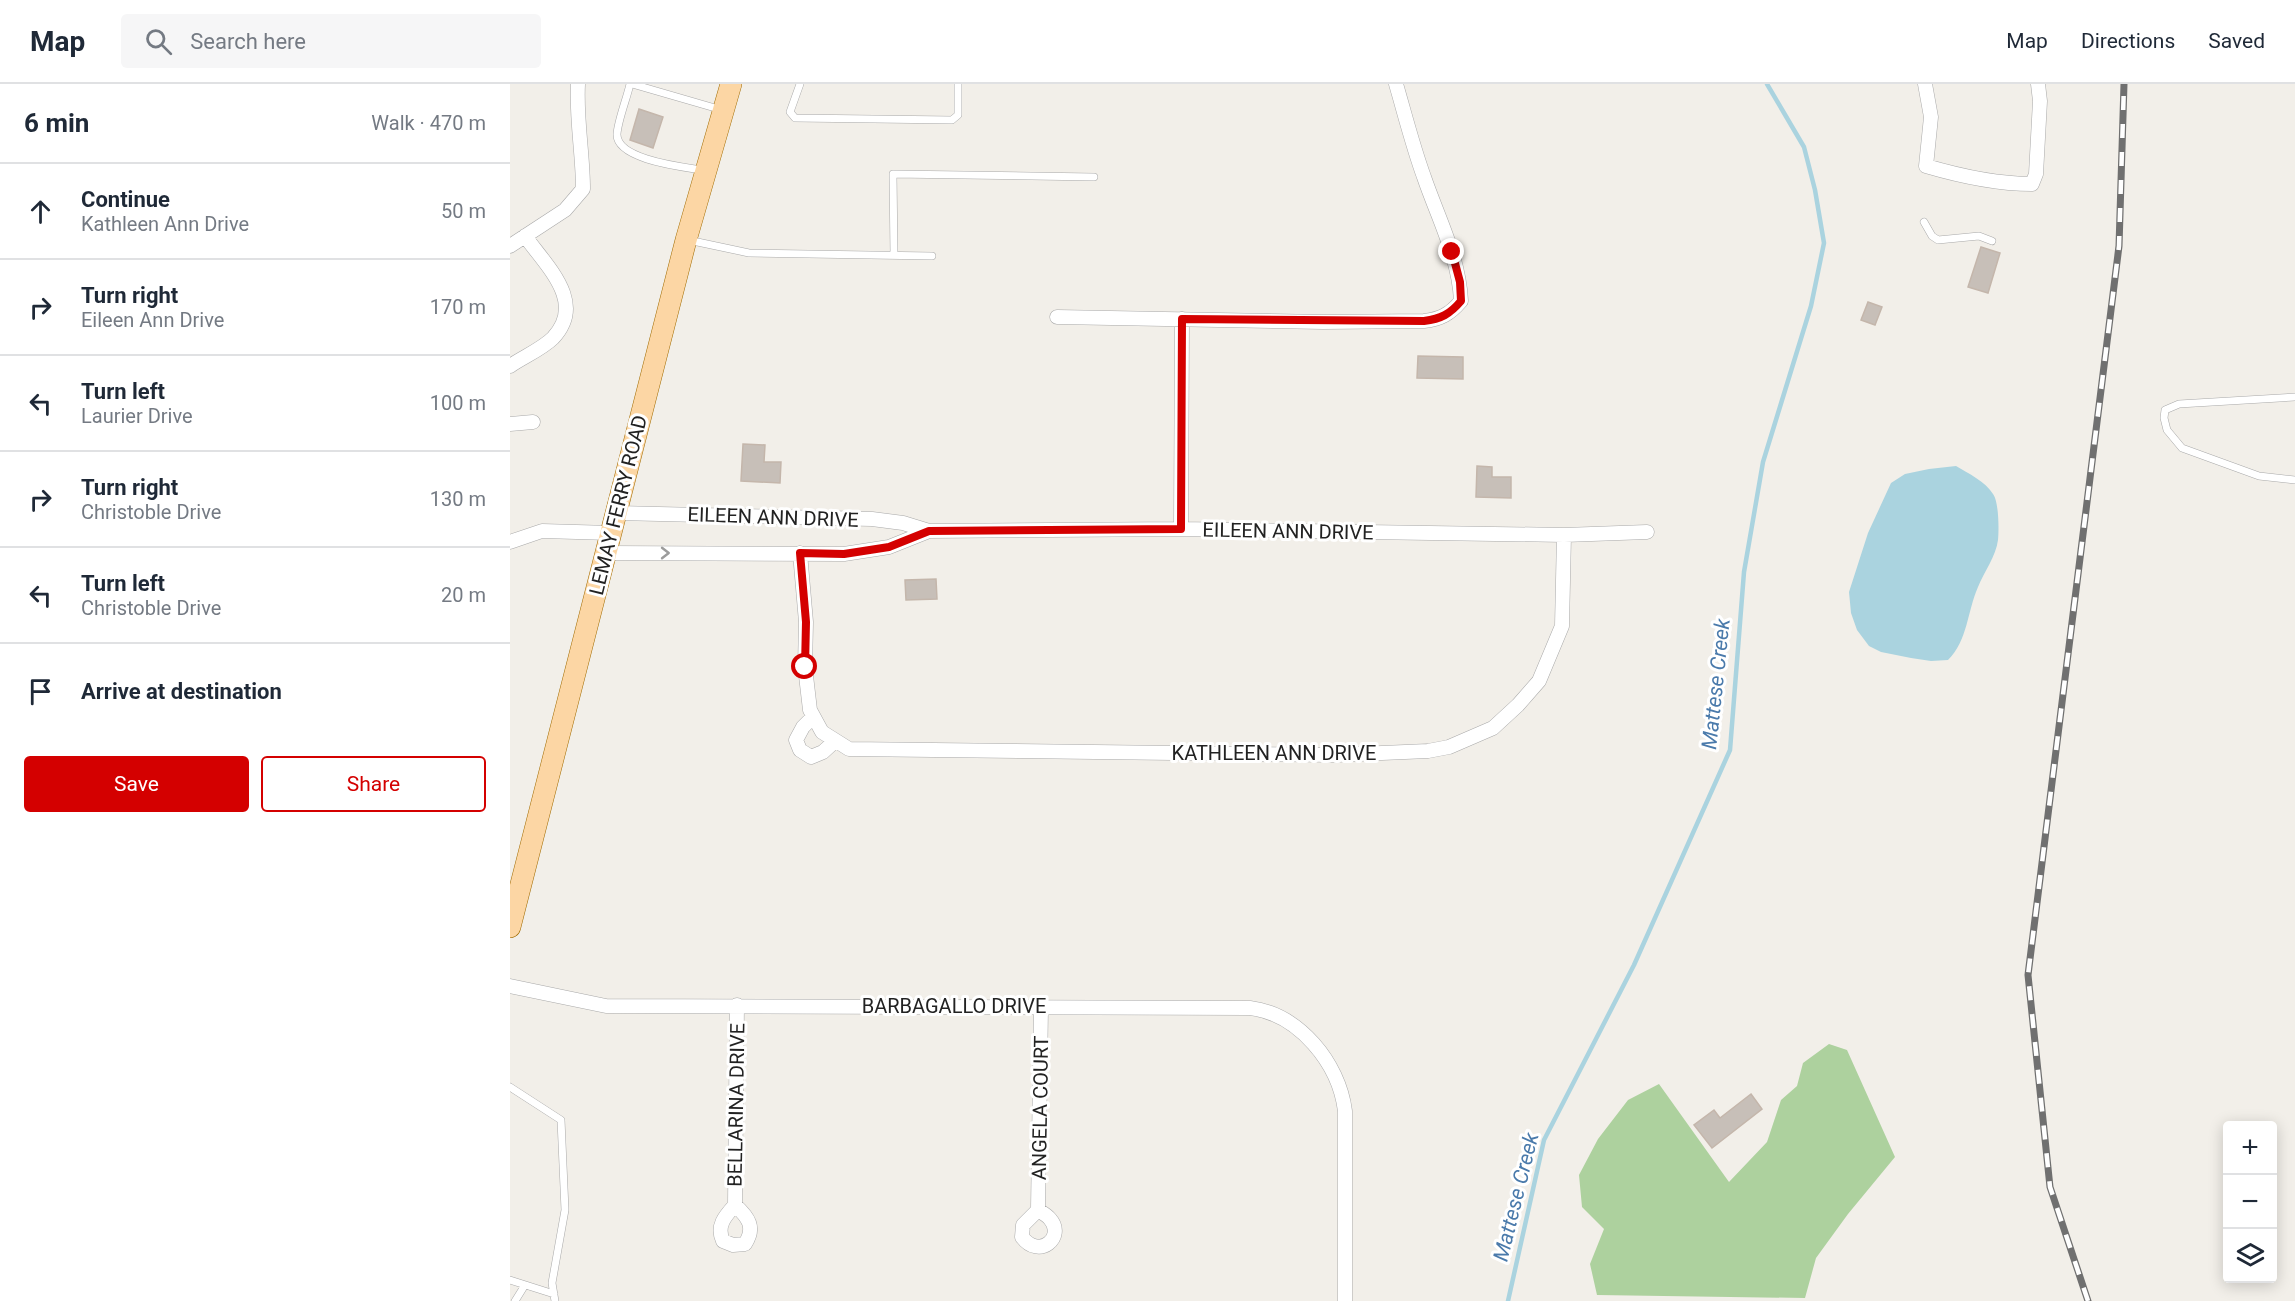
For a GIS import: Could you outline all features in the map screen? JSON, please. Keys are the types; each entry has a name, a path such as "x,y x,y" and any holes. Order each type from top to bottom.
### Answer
{"main road":[{"name":"LEMAY FERRY ROAD","path":"510,927 686,240 731,84"}],"street":[{"path":"510,246 565,210 583,189 583,162 576,108 578,84"},
{"path":"1057,317 1424,321 1439,319 1452,312 1461,301 1460,282 1396,84"},
{"path":"1925,84 1931,117 1926,166 1961,177 2032,184 2036,174 2040,101 2038,84"},
{"path":"510,366 553,338 567,318 565,291 525,236"},
{"path":"1181,529 1182,319"},
{"path":"510,424 533,422"},
{"name":"EILEEN ANN DRIVE","path":"611,533 872,519 929,531 1181,529 1564,535 1647,532"},
{"path":"510,542 542,531 611,533"},
{"name":"EILEEN ANN DRIVE","path":"611,533 800,553 844,554 889,547 929,531"},
{"name":"KATHLEEN ANN DRIVE","path":"813,717 822,732 849,749 1336,755 1428,751 1449,747 1493,728 1539,681 1562,627 1564,535"},
{"path":"800,553 806,622 805,667 810,710 813,717 803,727 796,740 800,750 811,757 823,752 836,741"},
{"name":"BARBAGALLO DRIVE","path":"510,986 606,1006 1250,1008 1267,1010 1284,1018 1306,1036 1324,1057 1343,1093 1345,1111 1345,1301"},
{"name":"BELLARINA DRIVE","path":"735,1204 737,1005"},
{"name":"ANGELA COURT","path":"1038,1210 1041,1007"}],"lane":[{"path":"705,171 646,160 622,146 617,134 631,84 723,110"},
{"path":"800,84 790,112 795,118 952,120 958,115 958,84"},
{"path":"894,255 893,174 1094,177"},
{"path":"1924,222 1932,236 1938,240 1979,236 1992,241"},
{"path":"686,240 749,253 932,255"},
{"path":"2295,396 2179,404 2165,410 2164,417 2167,430 2182,448 2259,476 2295,480"},
{"path":"510,1087 561,1120 565,1210 552,1282 554,1298"},
{"path":"510,1280 554,1298"},
{"path":"514,1301 525,1285"}],"green space":[{"path":"1829,1044 1847,1050 1895,1157 1848,1214 1816,1258 1805,1298 1597,1295 1590,1264 1604,1229 1582,1207 1579,1175 1598,1139 1628,1100 1659,1084 1729,1182 1767,1142 1781,1100 1797,1086 1803,1063"}],"water":[{"path":"1956,466 1990,490 1995,498 1998,523 1997,546 1974,596 1960,644 1948,660 1931,661 1881,652 1869,646 1857,630 1851,613 1849,592 1868,533 1891,483 1905,474"}],"building":[{"path":"639,109 663,117 653,148 630,140"},
{"path":"1981,247 2000,253 1988,293 1968,287"},
{"path":"1868,302 1882,307 1875,325 1861,320"},
{"path":"1418,356 1463,357 1463,379 1417,378"},
{"path":"743,444 765,445 764,462 781,462 780,483 741,481"},
{"path":"1477,466 1492,467 1492,477 1511,477 1511,498 1476,497"},
{"path":"936,579 937,599 906,600 905,580"},
{"path":"1751,1094 1762,1109 1712,1148 1694,1125 1714,1110 1720,1118"}],"waterway":[{"name":"Mattese Creek","path":"1508,1301 1544,1140 1634,965 1730,750 1744,572 1763,462 1811,306 1824,243 1815,190 1804,147 1767,84"}],"railway":[{"path":"2088,1301 2050,1187 2028,975 2119,246 2124,84"}],"route":[{"path":"805,667 806,622 800,553 844,554 889,547 929,531 1181,529 1182,319 1323,322 1439,319 1452,312 1461,301 1460,282 1452,252"}]}
